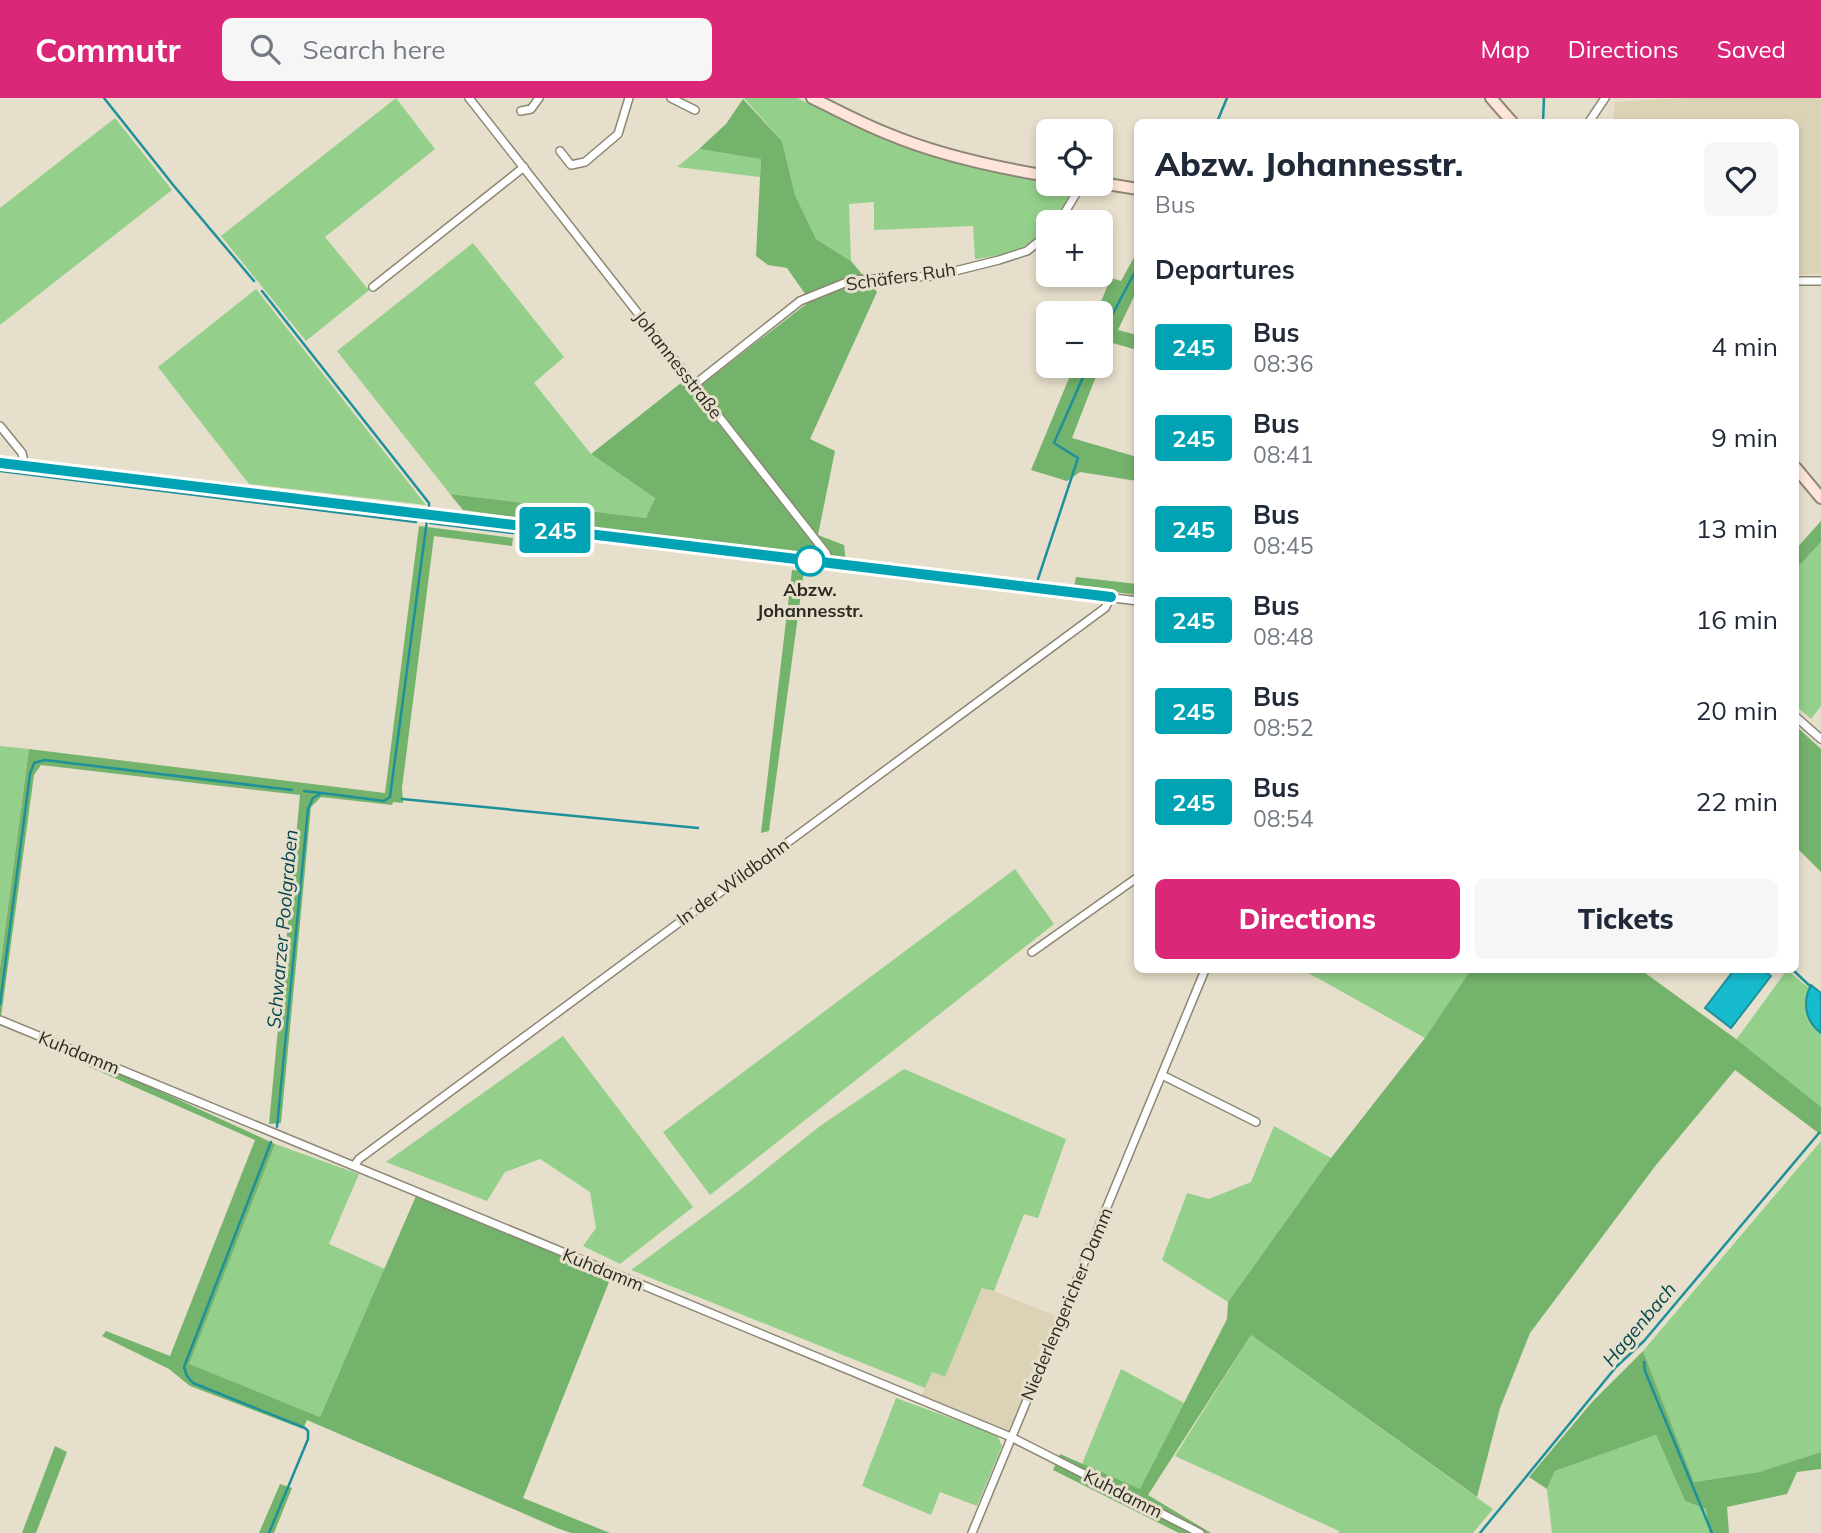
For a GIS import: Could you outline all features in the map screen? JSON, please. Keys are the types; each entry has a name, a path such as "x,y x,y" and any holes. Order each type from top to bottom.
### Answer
{"main road":[{"path":"812,98 884,133 932,150 979,163 1036,174"},
{"path":"1491,98 1508,119"},
{"path":"1113,185 1134,188"},
{"path":"1799,472 1821,498"}],"street":[{"name":"Johannesstraße","path":"469,98 826,553 830,563"},
{"path":"521,111 531,109 539,98"},
{"path":"560,151 570,165 585,162 618,134 629,98"},
{"path":"671,98 695,110"},
{"path":"1591,119 1605,98"},
{"path":"1594,115 1599,119"},
{"path":"373,287 524,167"},
{"name":"Schäfers Ruh","path":"694,385 800,302 852,280 935,276 999,260 1027,251 1036,244"},
{"path":"1799,281 1821,281"},
{"path":"0,426 22,453 25,466"},
{"path":"0,463 1134,600"},
{"name":"In der Wildbahn","path":"354,1166 359,1158 1105,608 1111,597"},
{"path":"1799,720 1821,739"},
{"path":"1032,952 1134,880"},
{"name":"Niederlengericher Damm","path":"972,1533 1204,973"},
{"name":"Kuhdamm","path":"0,1020 1012,1437 1200,1533"},
{"path":"1162,1075 1256,1122"}],"shaded area":[{"path":"1682,98 1821,98 1821,274 1799,275 1799,119 1614,119 1615,102"},
{"path":"983,1287 1057,1316 1009,1431 921,1397 932,1372 945,1376"}],"green space":[{"path":"396,98 435,149 325,237 367,288 372,285 373,287 306,341 221,236"},
{"path":"744,98 797,98 883,139 978,168 1036,180 1036,196 1069,196 1062,210 1036,210 1036,239 1007,253 975,259 973,226 874,230 874,202 849,204 851,261 816,239 795,195 782,141"},
{"path":"743,99 782,141 795,195 816,239 851,261 877,292 810,439 835,451 818,535 844,545 846,562 463,510 450,494 646,518 655,498 591,454 686,379 704,383 810,301 787,268 768,265 756,256 761,159 699,149 726,124"},
{"path":"115,118 172,190 0,325 0,208"},
{"path":"699,149 761,159 760,177 677,167"},
{"path":"473,243 564,357 534,383 591,454 655,498 646,518 450,494 337,351"},
{"path":"1134,257 1134,296 1118,330 1134,334 1134,349 1113,343 1113,301 1101,301 1107,287 1113,287 1113,279 1121,281"},
{"path":"256,289 426,505 249,484 158,367"},
{"path":"1069,378 1095,378 1072,438 1134,456 1134,481 1080,472 1067,481 1031,470"},
{"path":"1821,521 1821,542 1799,566 1799,546"},
{"path":"419,526 513,538 512,546 434,536 402,788 403,803 393,802 392,805 321,797 311,807 281,1123 269,1124 300,795 41,765 34,775 0,1024 0,968 29,749 385,793"},
{"path":"1821,542 1821,706 1811,719 1799,709 1799,566"},
{"path":"792,570 804,571 769,831 761,833"},
{"path":"1076,577 1134,584 1134,595 1074,587"},
{"path":"1799,729 1821,749 1821,872 1799,850"},
{"path":"0,746 29,749 0,968"},
{"path":"1015,869 1054,924 710,1195 663,1132"},
{"path":"1308,973 1470,973 1425,1038"},
{"path":"1469,973 1645,973 1736,1039 1821,1107 1821,1135 1735,1070 1656,1165 1530,1333 1500,1408 1477,1497 1251,1335 1148,1495 1211,1533 1179,1533 1053,1470 1060,1454 1140,1489 1227,1319 1228,1302 1331,1158 1425,1038"},
{"path":"1785,973 1791,973 1809,988 1805,1007 1816,1029 1821,1033 1821,1107 1736,1040"},
{"path":"563,1036 693,1207 620,1264 583,1246 596,1228 590,1192 540,1159 505,1172 487,1201 386,1162"},
{"path":"88,1058 275,1144 189,1364 320,1417 416,1196 611,1277 523,1498 610,1533 571,1533 307,1420 303,1429 190,1386 169,1369 102,1336 106,1331 170,1356 255,1140 85,1065"},
{"path":"904,1069 1066,1139 1038,1218 1024,1214 994,1291 982,1288 945,1377 932,1372 925,1388 631,1270 741,1189 820,1126"},
{"path":"1274,1126 1331,1158 1228,1302 1162,1260 1187,1193 1209,1199 1251,1182"},
{"path":"1821,1141 1821,1452 1759,1472 1694,1482 1643,1351"},
{"path":"275,1144 359,1174 329,1244 385,1269 320,1417 188,1364"},
{"path":"1251,1335 1493,1509 1473,1533 1338,1533 1339,1531 1175,1456"},
{"path":"1643,1351 1694,1482 1759,1472 1821,1452 1821,1469 1797,1472 1787,1494 1727,1507 1729,1533 1709,1533 1706,1509 1685,1501 1656,1435 1555,1471 1547,1489 1529,1477 1592,1402"},
{"path":"1121,1369 1184,1403 1140,1490 1082,1464"},
{"path":"896,1398 997,1435 1002,1446 977,1506 940,1492 931,1515 862,1486"},
{"path":"1656,1435 1685,1501 1706,1509 1709,1533 1552,1533 1547,1489 1555,1471"},
{"path":"55,1446 67,1452 36,1533 22,1533"},
{"path":"280,1484 292,1488 274,1533 259,1533"}],"water":[{"path":"1732,973 1767,973 1771,976 1731,1028 1705,1008"},
{"path":"1811,985 1821,993 1821,1033 1808,1017 1806,1004"}],"waterway":[{"name":"Schwarzer Poolgraben","path":"104,98 254,281"},
{"path":"1218,119 1227,98"},
{"path":"1543,119 1544,98"},
{"path":"1113,313 1134,274"},
{"name":"Schwarzer Poolgraben","path":"262,291 429,503 429,510"},
{"path":"1038,579 1078,458 1054,443 1083,378"},
{"path":"0,471 416,522"},
{"name":"Schwarzer Poolgraben","path":"277,1127 308,809 313,798 322,793 384,801 390,797 427,520"},
{"path":"430,523 513,533"},
{"path":"521,534 574,540"},
{"path":"0,1004 30,774 34,763 45,760 292,790"},
{"path":"304,791 321,793"},
{"path":"402,799 698,828"},
{"path":"1796,973 1811,987"},
{"name":"Hagenbach","path":"1480,1533 1616,1367 1644,1341 1819,1133"},
{"name":"Schwarzer Poolgraben","path":"269,1533 308,1439 308,1431 193,1383 184,1367 271,1142"},
{"path":"1644,1362 1645,1371 1712,1533"}],"bus line":[{"name":"245","path":"0,463 1111,597"}],"place":[{"name":"Abzw. Johannesstr.","path":"810,561"}]}
